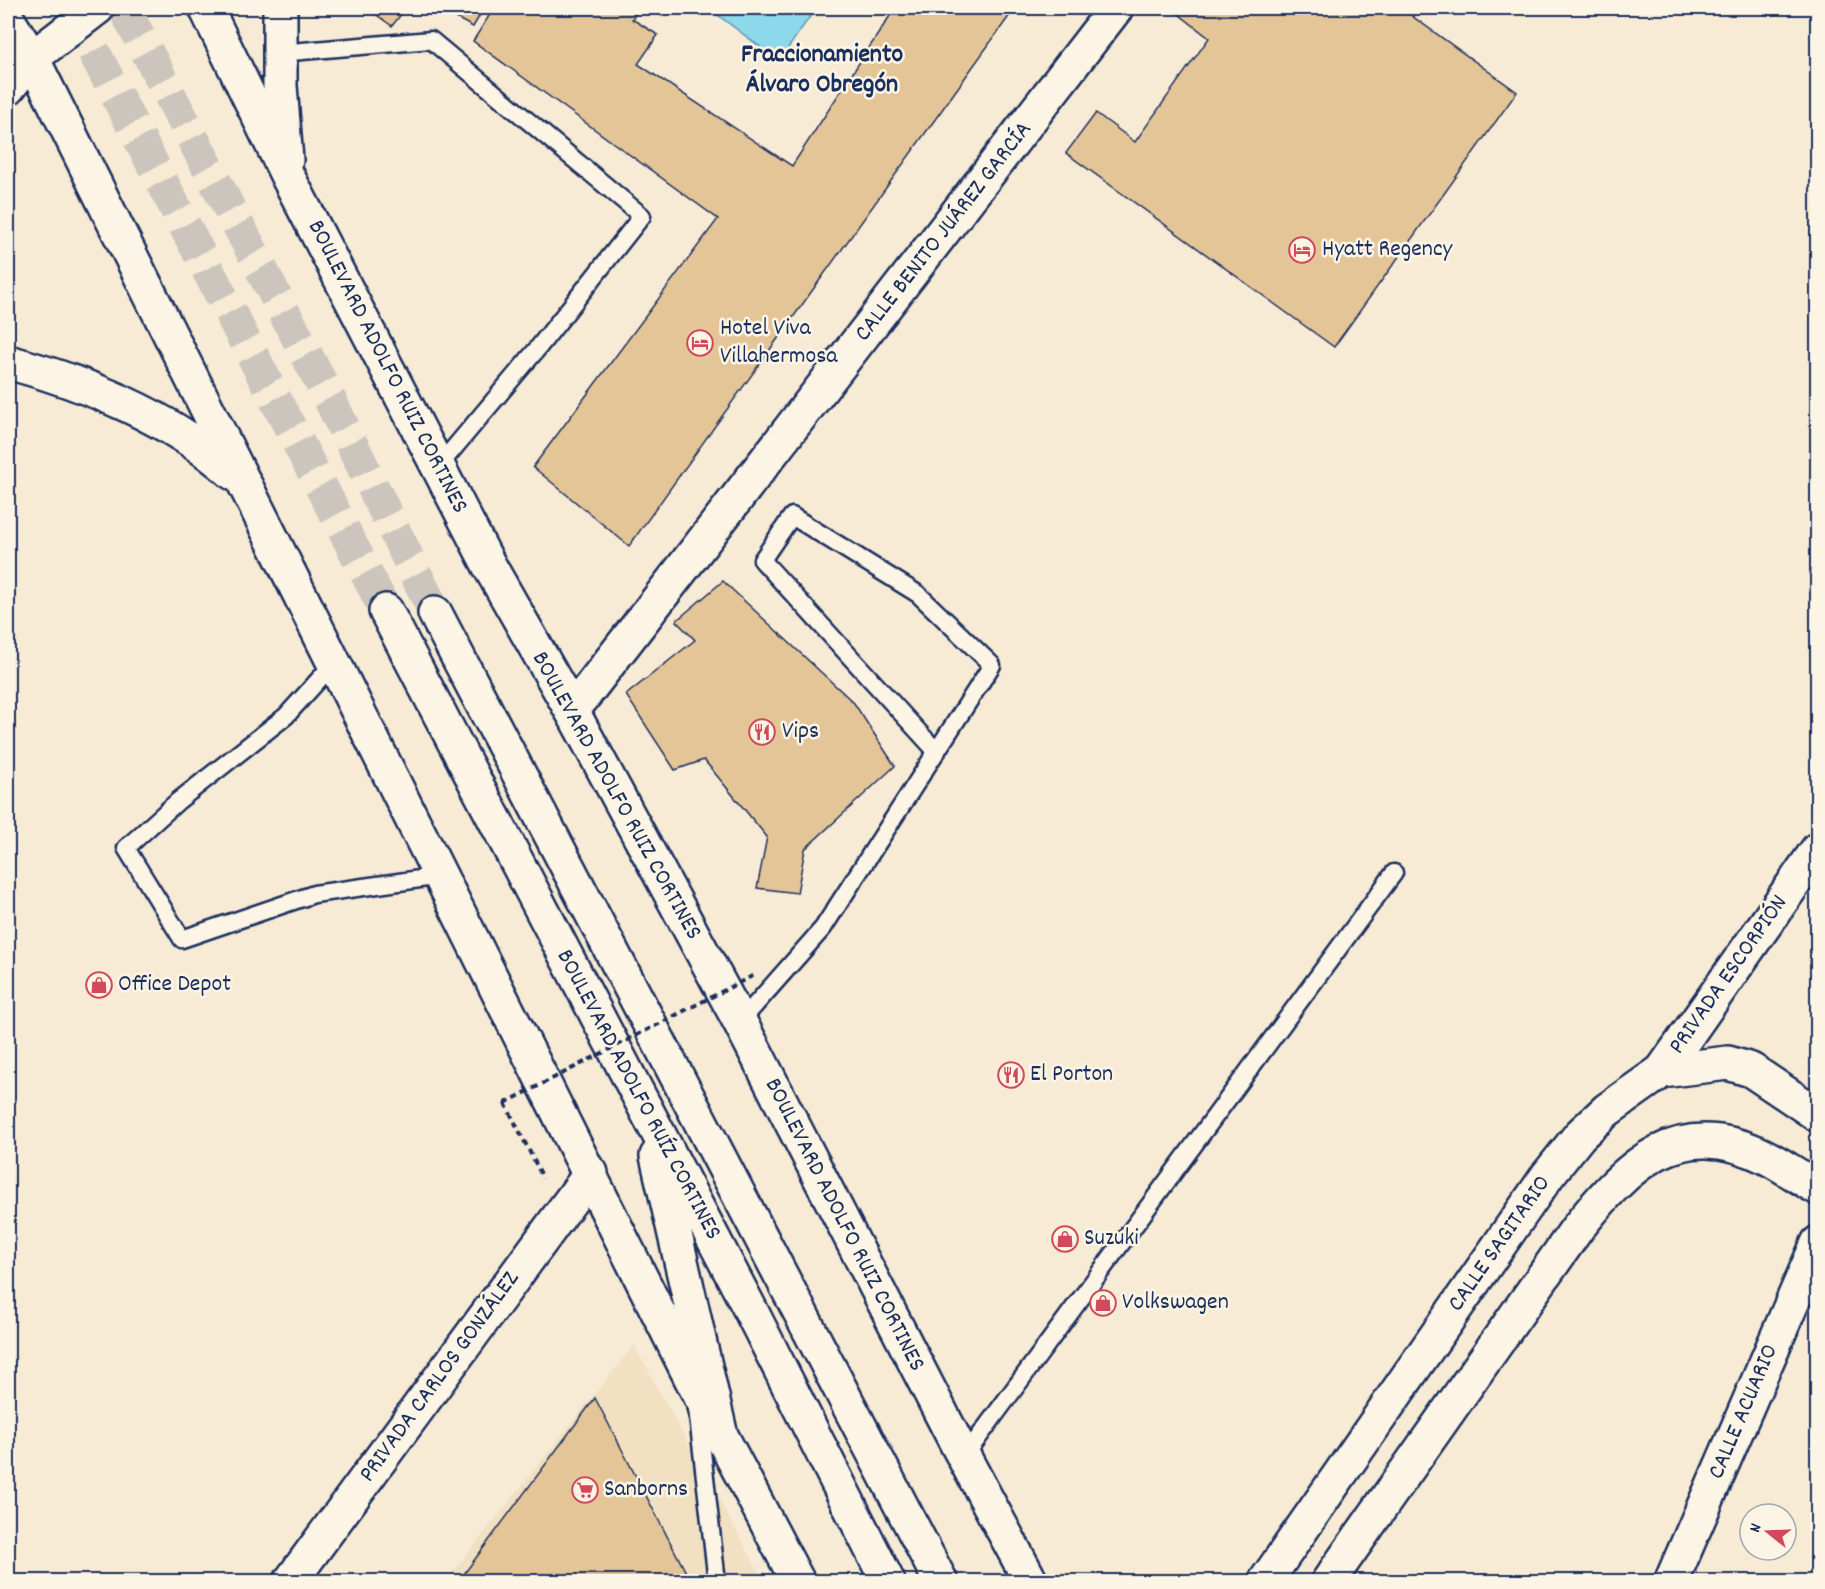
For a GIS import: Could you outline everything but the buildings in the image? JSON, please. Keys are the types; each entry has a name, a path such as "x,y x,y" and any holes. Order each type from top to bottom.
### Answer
{"main road":[{"path":"8,88 32,58 98,8"},
{"name":"BOULEVARD ADOLFO RUIZ CORTINES","path":"206,8 288,177 490,567 572,711 740,1022 964,1457 1031,1581"},
{"path":"280,8 279,52 288,177"},
{"name":"CALLE BENITO JUÁREZ GARCÍA","path":"572,711 1116,8"},
{"path":"8,20 32,58 694,1383 798,1581"},
{"path":"8,362 92,392 156,420 195,443 242,481"},
{"name":"BOULEVARD ADOLFO RUÍZ CORTINES","path":"386,611 888,1581"},
{"name":"BOULEVARD ADOLFO RUÍZ CORTINES","path":"435,613 941,1581"},
{"name":"PRIVADA ESCORPIÓN","path":"1662,1071 1818,849"},
{"name":"CALLE SAGITARIO","path":"1265,1581 1564,1154 1607,1110 1662,1071 1728,1063 1751,1070 1818,1115"},
{"path":"646,1110 721,1436"},
{"path":"1328,1581 1576,1230 1600,1200 1629,1170 1682,1142 1703,1140 1725,1142 1766,1157 1818,1188"},
{"name":"PRIVADA CARLOS GONZÁLEZ","path":"290,1581 591,1173"},
{"name":"CALLE ACUARIO","path":"1671,1581 1818,1243"}],"lane":[{"path":"279,52 431,40 642,216 538,348 438,467"},
{"path":"740,1022 823,928 937,752 992,664 918,594 792,516 762,560 937,752"},
{"path":"333,664 286,716 178,801 126,848 182,939 314,894 441,876"},
{"path":"964,1457 1394,873"},
{"path":"694,1383 717,1581"}],"path":[{"path":"543,1178 505,1103 756,974"}],"shaded area":[{"path":"634,1345 764,1581 445,1582"}],"water":[{"path":"713,8 816,8 779,61 711,10"}],"tunnel":[{"path":"71,8 386,611"},
{"path":"124,8 326,392 435,613"}],"place":[{"name":"Hyatt Regency","path":"1302,250"},
{"name":"Hotel Viva Villahermosa","path":"700,343"},
{"name":"Vips","path":"762,732"},
{"name":"Office Depot","path":"99,985"},
{"name":"El Porton","path":"1011,1075"},
{"name":"Suzuki","path":"1065,1239"},
{"name":"Volkswagen","path":"1103,1303"},
{"name":"Sanborns","path":"585,1490"}],"district":[{"name":"Fraccionamiento Álvaro Obregón","path":"822,70"}]}
